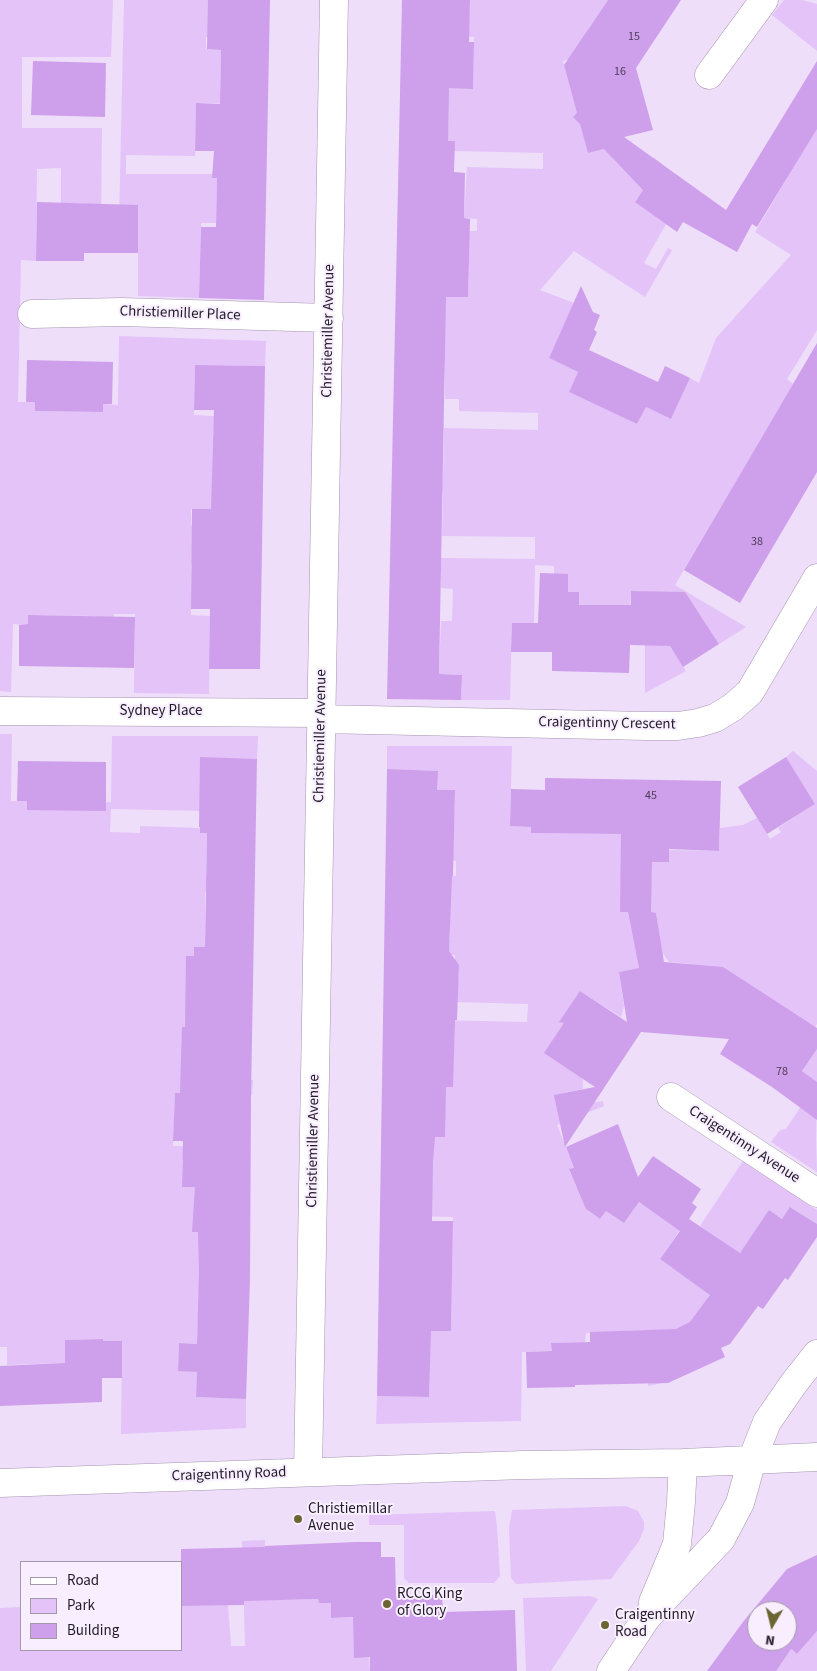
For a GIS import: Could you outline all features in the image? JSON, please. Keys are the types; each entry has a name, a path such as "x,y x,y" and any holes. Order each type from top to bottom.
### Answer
{"street":[{"name":"Christiemiller Avenue","path":"308,1472 334,0"},
{"path":"709,75 764,0"},
{"name":"Christiemiller Place","path":"32,314 121,312 329,318"},
{"name":"Craigentinny Crescent","path":"321,716 647,726 698,724 715,718 734,707 750,692 817,578"},
{"name":"Sydney Place","path":"0,711 321,716"},
{"name":"Craigentinny Avenue","path":"671,1097 817,1193"},
{"path":"611,1671 647,1617 721,1539 740,1503 752,1460 767,1422 817,1354"},
{"name":"Craigentinny Road","path":"0,1484 308,1472 524,1465 682,1463 817,1457"},
{"path":"647,1617 677,1544 682,1463"}],"green space":[{"path":"0,0 113,0 111,57 22,57 22,128 102,128 101,225 84,225 84,203 61,203 61,168 37,169 36,261 21,260 18,402 35,402 36,411 103,412 103,404 118,405 119,336 266,341 265,366 195,365 194,415 232,417 213,431 212,509 191,509 191,525 211,525 191,564 191,615 210,616 209,694 134,693 135,614 114,614 114,625 96,616 28,615 28,625 13,624 11,692 0,691"},
{"path":"124,0 208,0 246,37 206,37 206,49 221,50 220,91 246,104 196,103 195,156 126,155 126,174 213,174 217,178 216,223 201,223 199,298 138,296 138,222 119,221"},
{"path":"470,0 608,0 588,29 583,55 563,61 588,153 633,141 613,158 634,180 653,157 662,164 635,201 666,224 644,263 656,269 668,248 672,250 645,297 574,251 540,290 574,303 549,358 578,372 569,392 637,424 646,407 671,419 690,378 699,383 716,338 791,255 755,232 817,128 817,330 787,379 793,384 675,585 746,627 719,644 692,603 657,626 686,671 645,693 645,591 631,591 630,617 613,605 602,605 601,616 579,616 579,592 568,592 568,574 554,574 554,566 535,565 534,623 512,623 510,700 461,700 462,675 439,674 441,621 452,621 453,589 441,588 441,558 535,559 535,537 442,536 443,492 416,491 416,479 443,479 444,428 538,430 538,413 459,411 459,399 445,399 445,362 424,362 445,297 468,297 469,264 445,263 446,231 477,231 477,219 464,218 467,167 543,169 543,153 454,151 448,141 427,88 473,88 474,37 430,36 469,25"},
{"path":"784,0 802,0 817,4 817,51 772,15"},
{"path":"0,734 12,734 11,801 27,801 27,810 111,802 112,736 258,736 257,759 201,758 207,811 111,809 110,832 140,833 140,826 200,828 200,833 207,833 206,877 227,878 226,892 205,892 205,947 194,947 194,956 186,956 186,981 202,1078 253,1080 252,1095 175,1094 173,1146 225,1147 225,1161 182,1160 182,1187 200,1187 192,1232 199,1232 199,1290 197,1344 179,1343 178,1370 197,1372 196,1397 246,1399 246,1428 121,1434 122,1341 103,1341 102,1339 65,1340 65,1363 7,1365 7,1347 0,1347"},
{"path":"387,746 512,746 510,826 531,827 531,833 623,834 620,912 628,912 639,968 619,972 624,1006 621,1017 580,991 583,1089 555,1095 557,1109 603,1101 604,1106 557,1125 574,1168 569,1170 577,1188 594,1202 588,1211 600,1219 606,1211 624,1223 639,1202 680,1230 660,1259 672,1268 728,1269 707,1299 744,1325 728,1345 714,1326 653,1340 672,1381 648,1386 646,1330 586,1333 585,1342 552,1343 552,1351 522,1352 521,1421 376,1424 377,1396 429,1397 430,1346 420,1331 451,1331 453,1217 406,1216 433,1137 445,1137 434,1020 527,1022 528,1004 454,1002 455,983 459,977 459,965 455,960 455,955 412,954 450,940 450,920 411,874 456,876 456,861 436,860 454,824 455,790 437,790 437,771 387,769"},
{"path":"793,751 817,771 817,1024 801,1047 690,982 692,964 669,962 662,952 656,913 635,912 651,887 652,862 669,862 669,850 719,851 720,828 743,825 757,818 770,839 781,832 778,828 815,804 786,757"},
{"path":"817,1049 817,1082 802,1071"},
{"path":"817,1082 817,1172 771,1142 780,1130 786,1129"},
{"path":"743,1161 817,1210 817,1224 791,1207 783,1219 769,1211 743,1250 739,1253 700,1226"},
{"path":"626,1506 638,1511 644,1522 644,1529 639,1541 611,1579 516,1584 511,1578 509,1528 512,1510"},
{"path":"495,1511 500,1576 494,1583 409,1583 404,1578 404,1525 369,1525 369,1515"},
{"path":"265,1540 265,1555 279,1600 318,1599 319,1603 331,1603 332,1618 366,1617 370,1671 0,1671 0,1608 20,1607 20,1651 182,1651 182,1606 228,1605 231,1646 245,1646 242,1541"},
{"path":"590,1596 598,1599 551,1671 526,1671 523,1598"},
{"path":"817,1631 817,1671 776,1671 760,1651 793,1651 797,1654"}],"building":[{"path":"208,0 270,0 264,300 199,298 201,227 216,227 217,178 212,178 214,151 195,151 196,103 220,104 221,50 207,49"},
{"path":"402,0 470,0 469,42 474,42 473,89 449,88 448,141 455,141 454,172 465,173 464,218 470,219 468,297 446,297 439,674 462,675 461,700 387,699"},
{"path":"608,0 681,0 636,68 653,130 624,137 726,210 817,61 817,129 757,227 752,224 737,252 683,222 677,232 635,202 643,190 604,149 588,153 580,124 573,117 577,113 564,65"},
{"path":"33,61 106,63 105,117 31,115"},
{"path":"37,202 138,205 138,253 84,253 84,261 36,261"},
{"path":"581,286 593,312 600,315 594,330 597,332 589,350 658,382 665,366 690,378 671,419 646,407 637,424 569,392 578,372 549,358"},
{"path":"817,343 817,472 740,603 684,570"},
{"path":"27,360 113,362 112,404 103,404 103,412 35,411 35,402 26,402"},
{"path":"195,365 265,366 260,669 209,669 210,609 191,609 192,509 211,509 214,410 194,410"},
{"path":"540,573 568,574 568,592 579,592 579,605 631,605 631,591 685,592 719,644 683,667 670,646 630,645 629,673 552,671 552,652 511,652 512,623 538,623"},
{"path":"28,615 135,617 134,668 19,666 19,625 28,624"},
{"path":"200,757 257,759 250,1279 246,1399 196,1397 197,1372 178,1371 179,1343 197,1344 198,1232 192,1232 195,1187 182,1187 183,1141 173,1141 175,1093 180,1093 182,1027 185,1027 186,956 194,956 194,947 205,947 207,833 200,833 199,827"},
{"path":"786,757 815,804 767,834 738,787"},
{"path":"18,761 106,762 106,811 27,810 27,801 17,801"},
{"path":"387,769 438,771 437,790 455,790 449,951 459,965 457,1020 455,1020 453,1087 446,1087 445,1137 435,1137 432,1221 453,1221 451,1331 431,1331 429,1397 377,1396"},
{"path":"545,778 721,781 719,851 669,849 669,862 652,862 651,912 656,913 664,962 723,967 817,1028 817,1049 802,1071 817,1082 817,1120 772,1087 720,1054 729,1039 641,1032 565,1147 554,1095 595,1087 544,1053 564,1023 559,1022 580,991 627,1022 619,972 639,968 628,912 620,912 621,834 531,833 531,827 510,826 511,789 545,790"},
{"path":"618,1124 638,1177 653,1156 701,1189 692,1203 697,1207 689,1219 740,1253 769,1210 782,1219 790,1207 817,1224 817,1237 788,1280 785,1278 763,1309 758,1306 730,1344 721,1348 725,1357 668,1383 527,1388 526,1352 552,1351 551,1343 590,1342 590,1332 676,1329 690,1322 710,1295 660,1259 680,1231 639,1202 624,1223 606,1211 600,1219 586,1209 569,1169 574,1168 566,1147"},
{"path":"103,1339 103,1341 122,1341 122,1378 102,1378 102,1402 0,1406 0,1366 65,1363 65,1340"},
{"name":"RCCG King of Glory","path":"381,1542 381,1557 395,1557 396,1596 442,1595 443,1612 515,1610 517,1671 370,1671 370,1657 354,1658 353,1617 331,1618 331,1603 319,1603 318,1599 244,1601 244,1605 182,1606 181,1549"},
{"path":"817,1555 817,1631 797,1654 793,1651 797,1651 797,1601 760,1601 787,1569"},
{"path":"747,1617 747,1651 790,1651 776,1671 707,1671"}],"place":[{"name":"Christiemillar Avenue","path":"298,1519"},
{"name":"RCCG King of Glory","path":"387,1604"},
{"name":"Craigentinny Road","path":"605,1625"}]}
